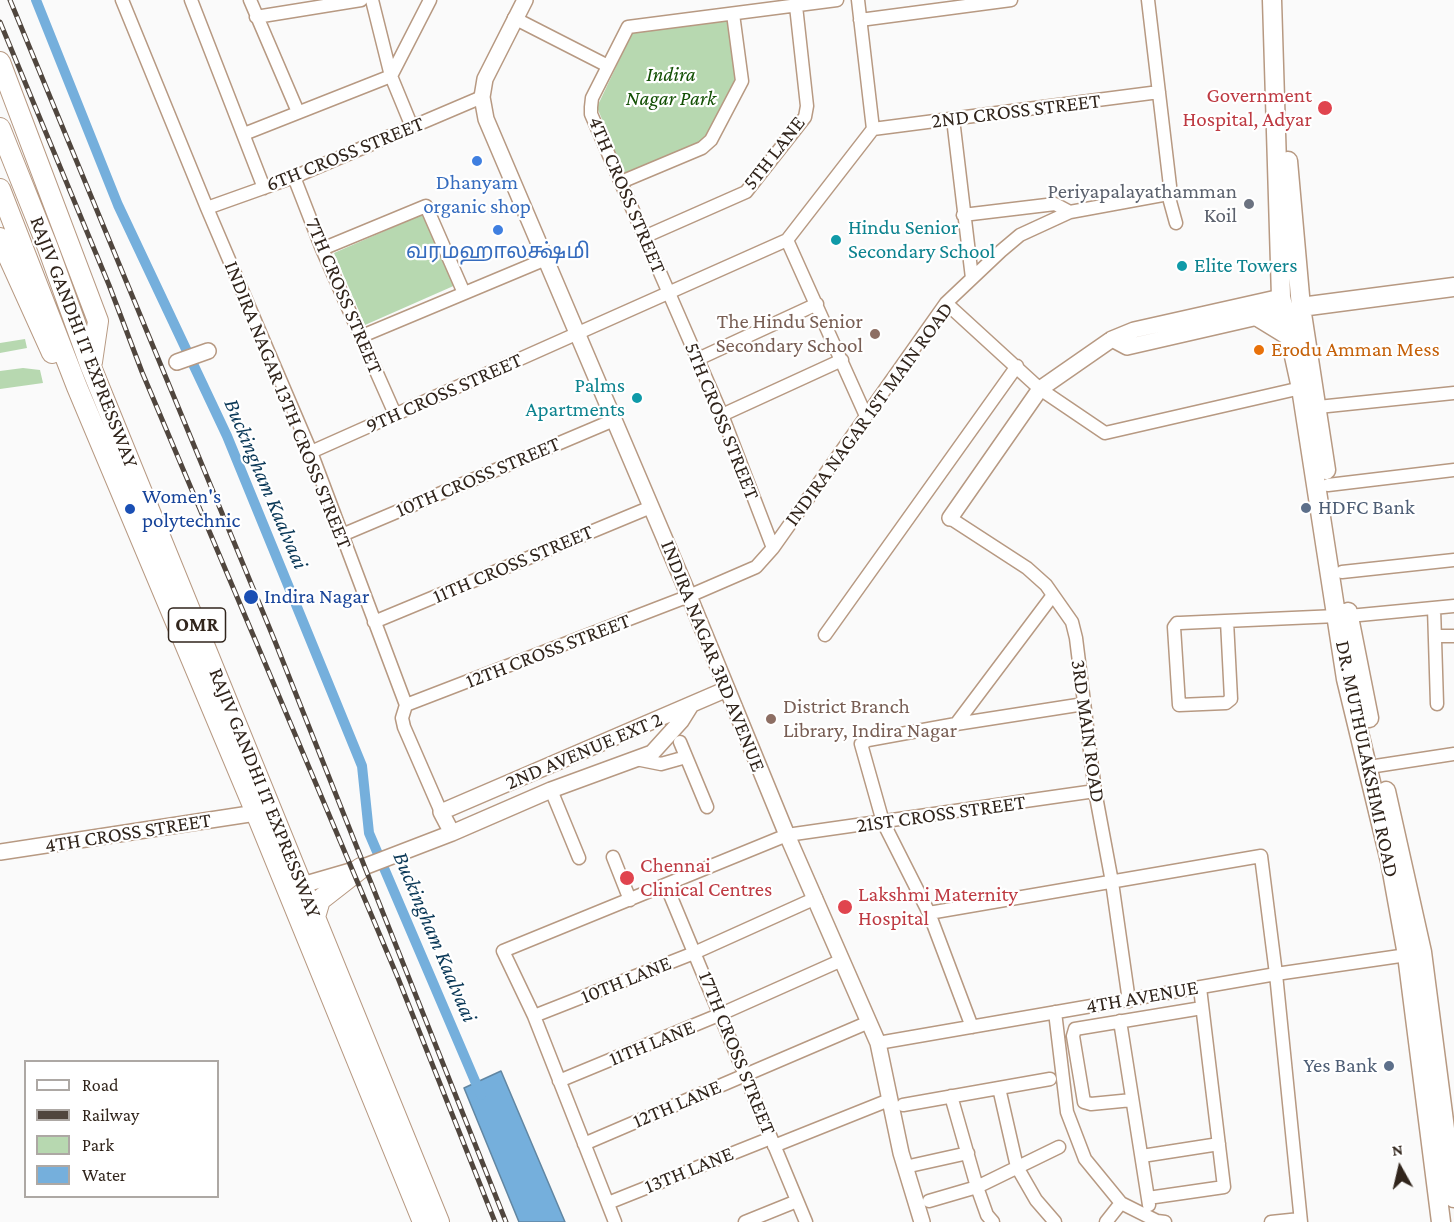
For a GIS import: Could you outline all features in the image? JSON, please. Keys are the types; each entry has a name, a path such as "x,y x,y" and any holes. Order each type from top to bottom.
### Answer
{"main road":[{"path":"1272,0 1291,302 1454,287"},
{"path":"0,62 98,321 91,367"},
{"name":"RAJIV GANDHI IT EXPRESSWAY","path":"0,128 423,1222"},
{"name":"RAJIV GANDHI IT EXPRESSWAY","path":"0,189 77,387 256,813 295,887 315,917 439,1222"},
{"path":"0,238 48,348 77,387"},
{"name":"DR. MUTHULAKSHMI ROAD","path":"1291,302 1289,336 1343,616"},
{"name":"DR. MUTHULAKSHMI ROAD","path":"1291,302 1318,407 1342,572 1346,679 1361,711 1374,766 1407,955 1441,1222"},
{"path":"1258,317 1289,336"},
{"name":"DR. MUTHULAKSHMI ROAD","path":"1374,766 1403,859 1422,952 1454,1197"},
{"path":"315,917 324,896 361,868"}],"street":[{"name":"INDIRA NAGAR 13TH CROSS STREET","path":"122,0 207,208 311,452 406,705 403,712 404,727 441,812"},
{"path":"191,0 264,188"},
{"path":"250,0 298,112"},
{"path":"256,17 361,0"},
{"path":"372,0 391,76 412,127"},
{"path":"244,134 391,76 430,0"},
{"path":"482,97 485,79 525,0"},
{"name":"4TH CROSS STREET","path":"669,294 591,114 592,98 630,26 837,0"},
{"path":"858,0 873,129 787,240 866,416"},
{"path":"860,20 1011,0"},
{"path":"1148,0 1170,186 1168,194 1176,223"},
{"name":"5TH LANE","path":"644,237 746,192 805,117 807,106 796,6"},
{"path":"621,182 702,147 711,140 742,81 733,14"},
{"path":"514,18 608,66"},
{"name":"2ND CROSS STREET","path":"873,129 1160,92"},
{"name":"6TH CROSS STREET","path":"207,208 294,177 482,97"},
{"name":"INDIRA NAGAR 3RD AVENUE","path":"482,97 486,119 690,596 787,836 878,1042 896,1102 905,1167 922,1222"},
{"path":"953,118 972,278"},
{"name":"7TH CROSS STREET","path":"294,177 322,249 395,414"},
{"name":"INDIRA NAGAR 1ST MAIN ROAD","path":"690,596 756,567 773,548 946,303 1020,235 1070,212 1168,194"},
{"path":"963,215 1055,204 1070,212"},
{"path":"322,249 426,206 464,293"},
{"name":"9TH CROSS STREET","path":"311,452 787,240"},
{"path":"362,336 546,259"},
{"name":"5TH CROSS STREET","path":"669,294 722,415 773,548"},
{"path":"1112,339 1126,348 1258,317 1291,302"},
{"path":"950,518 1040,389 1112,339 1134,330 1291,302"},
{"path":"946,303 1040,389 1108,434 1300,388"},
{"path":"698,359 817,304"},
{"path":"1134,330 1136,345"},
{"path":"177,362 208,351"},
{"path":"722,415 842,360"},
{"path":"825,635 1017,366"},
{"path":"1318,407 1454,393"},
{"name":"10TH CROSS STREET","path":"342,535 614,420"},
{"path":"1328,485 1454,470"},
{"name":"11TH CROSS STREET","path":"374,622 651,507"},
{"name":"3RD MAIN ROAD","path":"950,518 1027,568 1046,585 1072,622 1095,791 1112,882 1129,1001"},
{"path":"1342,572 1454,560"},
{"path":"956,724 1053,595"},
{"name":"12TH CROSS STREET","path":"406,705 690,596"},
{"path":"1227,621 1231,699 1226,702 1179,705 1175,624 1227,621 1343,616 1454,606"},
{"path":"1434,608 1437,704"},
{"path":"1435,636 1454,636"},
{"name":"2ND AVENUE EXT 2","path":"441,812 727,689"},
{"path":"972,1027 929,913 883,822 861,744 868,740 956,724 1084,704"},
{"path":"295,887 361,868 452,833 551,790 652,753 681,721 690,705"},
{"path":"680,742 707,807"},
{"path":"1374,766 1454,754"},
{"path":"636,759 661,765 686,757"},
{"path":"551,790 579,858"},
{"name":"21ST CROSS STREET","path":"534,1016 503,951 787,836 1095,791"},
{"path":"441,812 452,833"},
{"name":"4TH CROSS STREET","path":"0,852 256,813"},
{"path":"929,913 1261,856 1276,974 1300,1221 1271,1222"},
{"path":"613,857 630,900"},
{"name":"17TH CROSS STREET","path":"666,885 806,1222"},
{"name":"10TH LANE","path":"534,1016 695,952 816,898"},
{"name":"4TH AVENUE","path":"878,1042 1129,1001 1276,974 1407,955"},
{"name":"11TH LANE","path":"559,1081 721,1014 843,960"},
{"path":"1148,1198 1224,1187 1200,988"},
{"path":"1132,1100 1091,1104 1082,1099 1074,1032 1078,1028 1203,1008"},
{"path":"1055,1012 1067,1112 1085,1159 1121,1203 1151,1218 1166,1222"},
{"path":"534,1016 615,1222"},
{"path":"1120,1021 1151,1218"},
{"name":"12TH LANE","path":"584,1144 869,1022"},
{"name":"13TH LANE","path":"608,1203 773,1142 896,1102 951,1096 1050,1079"},
{"path":"999,1088 1017,1167 1036,1200 1055,1222"},
{"path":"951,1096 977,1187 987,1215 993,1222"},
{"path":"1142,1156 1220,1144"},
{"path":"929,1201 977,1187 1059,1146"},
{"path":"905,1167 968,1153"},
{"path":"745,1222 797,1201"},
{"path":"1106,1222 1121,1203"}],"green space":[{"name":"Indira Nagar Park","path":"732,15 741,80 706,143 626,179 597,107 633,31"},
{"path":"428,212 458,284 365,325 334,253"},
{"path":"25,339 27,348 0,353 0,343"},
{"path":"23,368 40,370 43,383 0,389 0,371"}],"water":[{"path":"501,1071 565,1222 519,1222 464,1088"}],"waterway":[{"name":"Buckingham Kaalvaai","path":"36,0 118,205 227,436 362,766 369,833 481,1095"}],"railway":[{"path":"10,0 274,639 506,1222"},
{"path":"0,22 109,285 142,372 398,978 495,1222"}],"place":[{"name":"Government Hospital, Adyar","path":"1325,108"},
{"name":"Dhanyam organic shop","path":"477,161"},
{"name":"Periyapalayathamman Koil","path":"1249,204"},
{"name":"வரமஹாலக்ஷ்மி","path":"498,230"},
{"name":"Hindu Senior Secondary School","path":"836,240"},
{"name":"Elite Towers","path":"1182,266"},
{"name":"The Hindu Senior Secondary School","path":"875,334"},
{"name":"Erodu Amman Mess","path":"1259,350"},
{"name":"Palms Apartments","path":"637,398"},
{"name":"HDFC Bank","path":"1306,508"},
{"name":"Women's polytechnic","path":"130,509"},
{"name":"Indira Nagar","path":"251,597"},
{"name":"District Branch Library, Indira Nagar","path":"771,719"},
{"name":"Chennai Clinical Centres","path":"627,878"},
{"name":"Lakshmi Maternity Hospital","path":"845,907"},
{"name":"Yes Bank","path":"1389,1066"}]}
